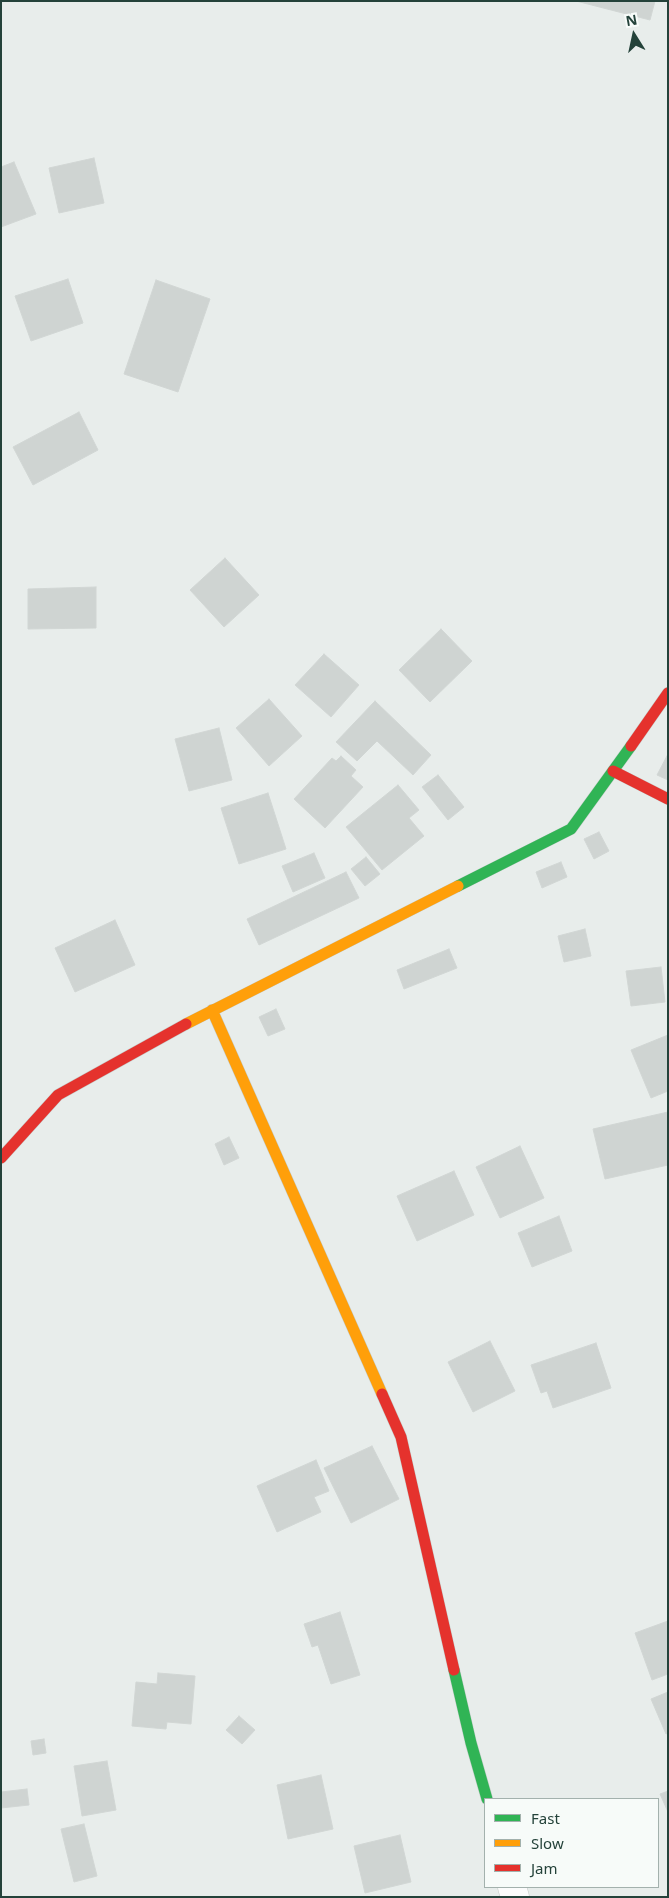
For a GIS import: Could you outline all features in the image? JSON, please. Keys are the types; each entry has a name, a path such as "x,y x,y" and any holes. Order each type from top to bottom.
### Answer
{"street":[{"path":"1,1158 58,1095 212,1010 571,829 668,693"},
{"path":"613,770 668,798"},
{"path":"212,1010 401,1437 471,1743 487,1798"}],"building":[{"path":"576,1 655,1 650,20"},
{"path":"94,158 104,203 59,213 49,168"},
{"path":"14,162 36,214 1,227 1,167"},
{"path":"68,279 83,323 31,341 15,296"},
{"path":"156,280 210,299 178,392 124,374"},
{"path":"79,412 98,450 33,485 13,447"},
{"path":"225,558 259,595 224,627 190,590"},
{"path":"96,587 96,628 28,629 28,589"},
{"path":"441,629 472,661 430,702 399,670"},
{"path":"324,654 359,685 331,717 295,685"},
{"path":"269,699 302,736 269,766 236,728"},
{"path":"375,701 431,755 413,775 377,741 357,761 336,742"},
{"path":"219,728 232,780 189,791 175,739"},
{"path":"668,754 668,780 657,775"},
{"path":"341,756 356,770 351,776 363,787 325,828 294,799 332,758 336,761"},
{"path":"438,775 464,807 448,820 422,787"},
{"path":"398,785 419,810 409,818 424,836 382,870 346,827"},
{"path":"268,793 286,849 239,864 221,808"},
{"path":"599,832 609,851 594,859 584,839"},
{"path":"314,853 325,878 293,892 282,866"},
{"path":"366,857 380,874 365,886 351,869"},
{"path":"561,862 567,877 542,888 536,872"},
{"path":"346,872 359,898 259,945 247,919"},
{"path":"115,920 135,965 75,992 55,948"},
{"path":"585,929 591,956 564,962 558,936"},
{"path":"449,949 457,968 404,989 397,970"},
{"path":"661,967 665,1002 631,1006 626,971"},
{"path":"276,1009 285,1029 268,1036 259,1017"},
{"path":"668,1035 668,1091 651,1098 631,1050"},
{"path":"668,1112 668,1165 605,1179 593,1129"},
{"path":"229,1137 239,1158 224,1165 215,1144"},
{"path":"520,1146 544,1198 500,1218 476,1167"},
{"path":"454,1171 474,1215 417,1241 397,1196"},
{"path":"559,1216 572,1251 532,1267 518,1233"},
{"path":"490,1341 515,1391 473,1412 448,1362"},
{"path":"596,1343 611,1388 553,1408 547,1391 541,1393 531,1365"},
{"path":"372,1446 399,1499 351,1523 324,1468"},
{"path":"316,1460 329,1491 314,1497 321,1512 277,1532 257,1486"},
{"path":"340,1612 360,1675 331,1684 318,1645 312,1647 304,1624"},
{"path":"668,1621 668,1674 652,1680 635,1633"},
{"path":"158,1673 195,1676 191,1724 167,1722 166,1729 132,1726 136,1682 157,1684"},
{"path":"668,1692 668,1733 666,1734 651,1699"},
{"path":"239,1716 255,1730 242,1744 226,1730"},
{"path":"44,1739 46,1753 33,1755 31,1741"},
{"path":"107,1761 116,1810 82,1816 74,1766"},
{"path":"321,1775 333,1829 288,1839 277,1785"},
{"path":"27,1789 29,1805 1,1808 1,1792"},
{"path":"668,1791 668,1812 660,1794"},
{"path":"84,1824 97,1876 74,1882 61,1829"},
{"path":"400,1835 411,1882 365,1893 354,1846"}],"traffic: fast":[{"path":"458,886 571,829 631,746"},
{"path":"454,1670 471,1743 487,1798"}],"traffic: slow":[{"path":"186,1024 458,886"},
{"path":"212,1010 382,1394"}],"traffic: jam":[{"path":"631,746 668,693"},
{"path":"613,771 668,799"},
{"path":"1,1158 58,1095 186,1024"},
{"path":"382,1394 401,1437 454,1670"}]}
